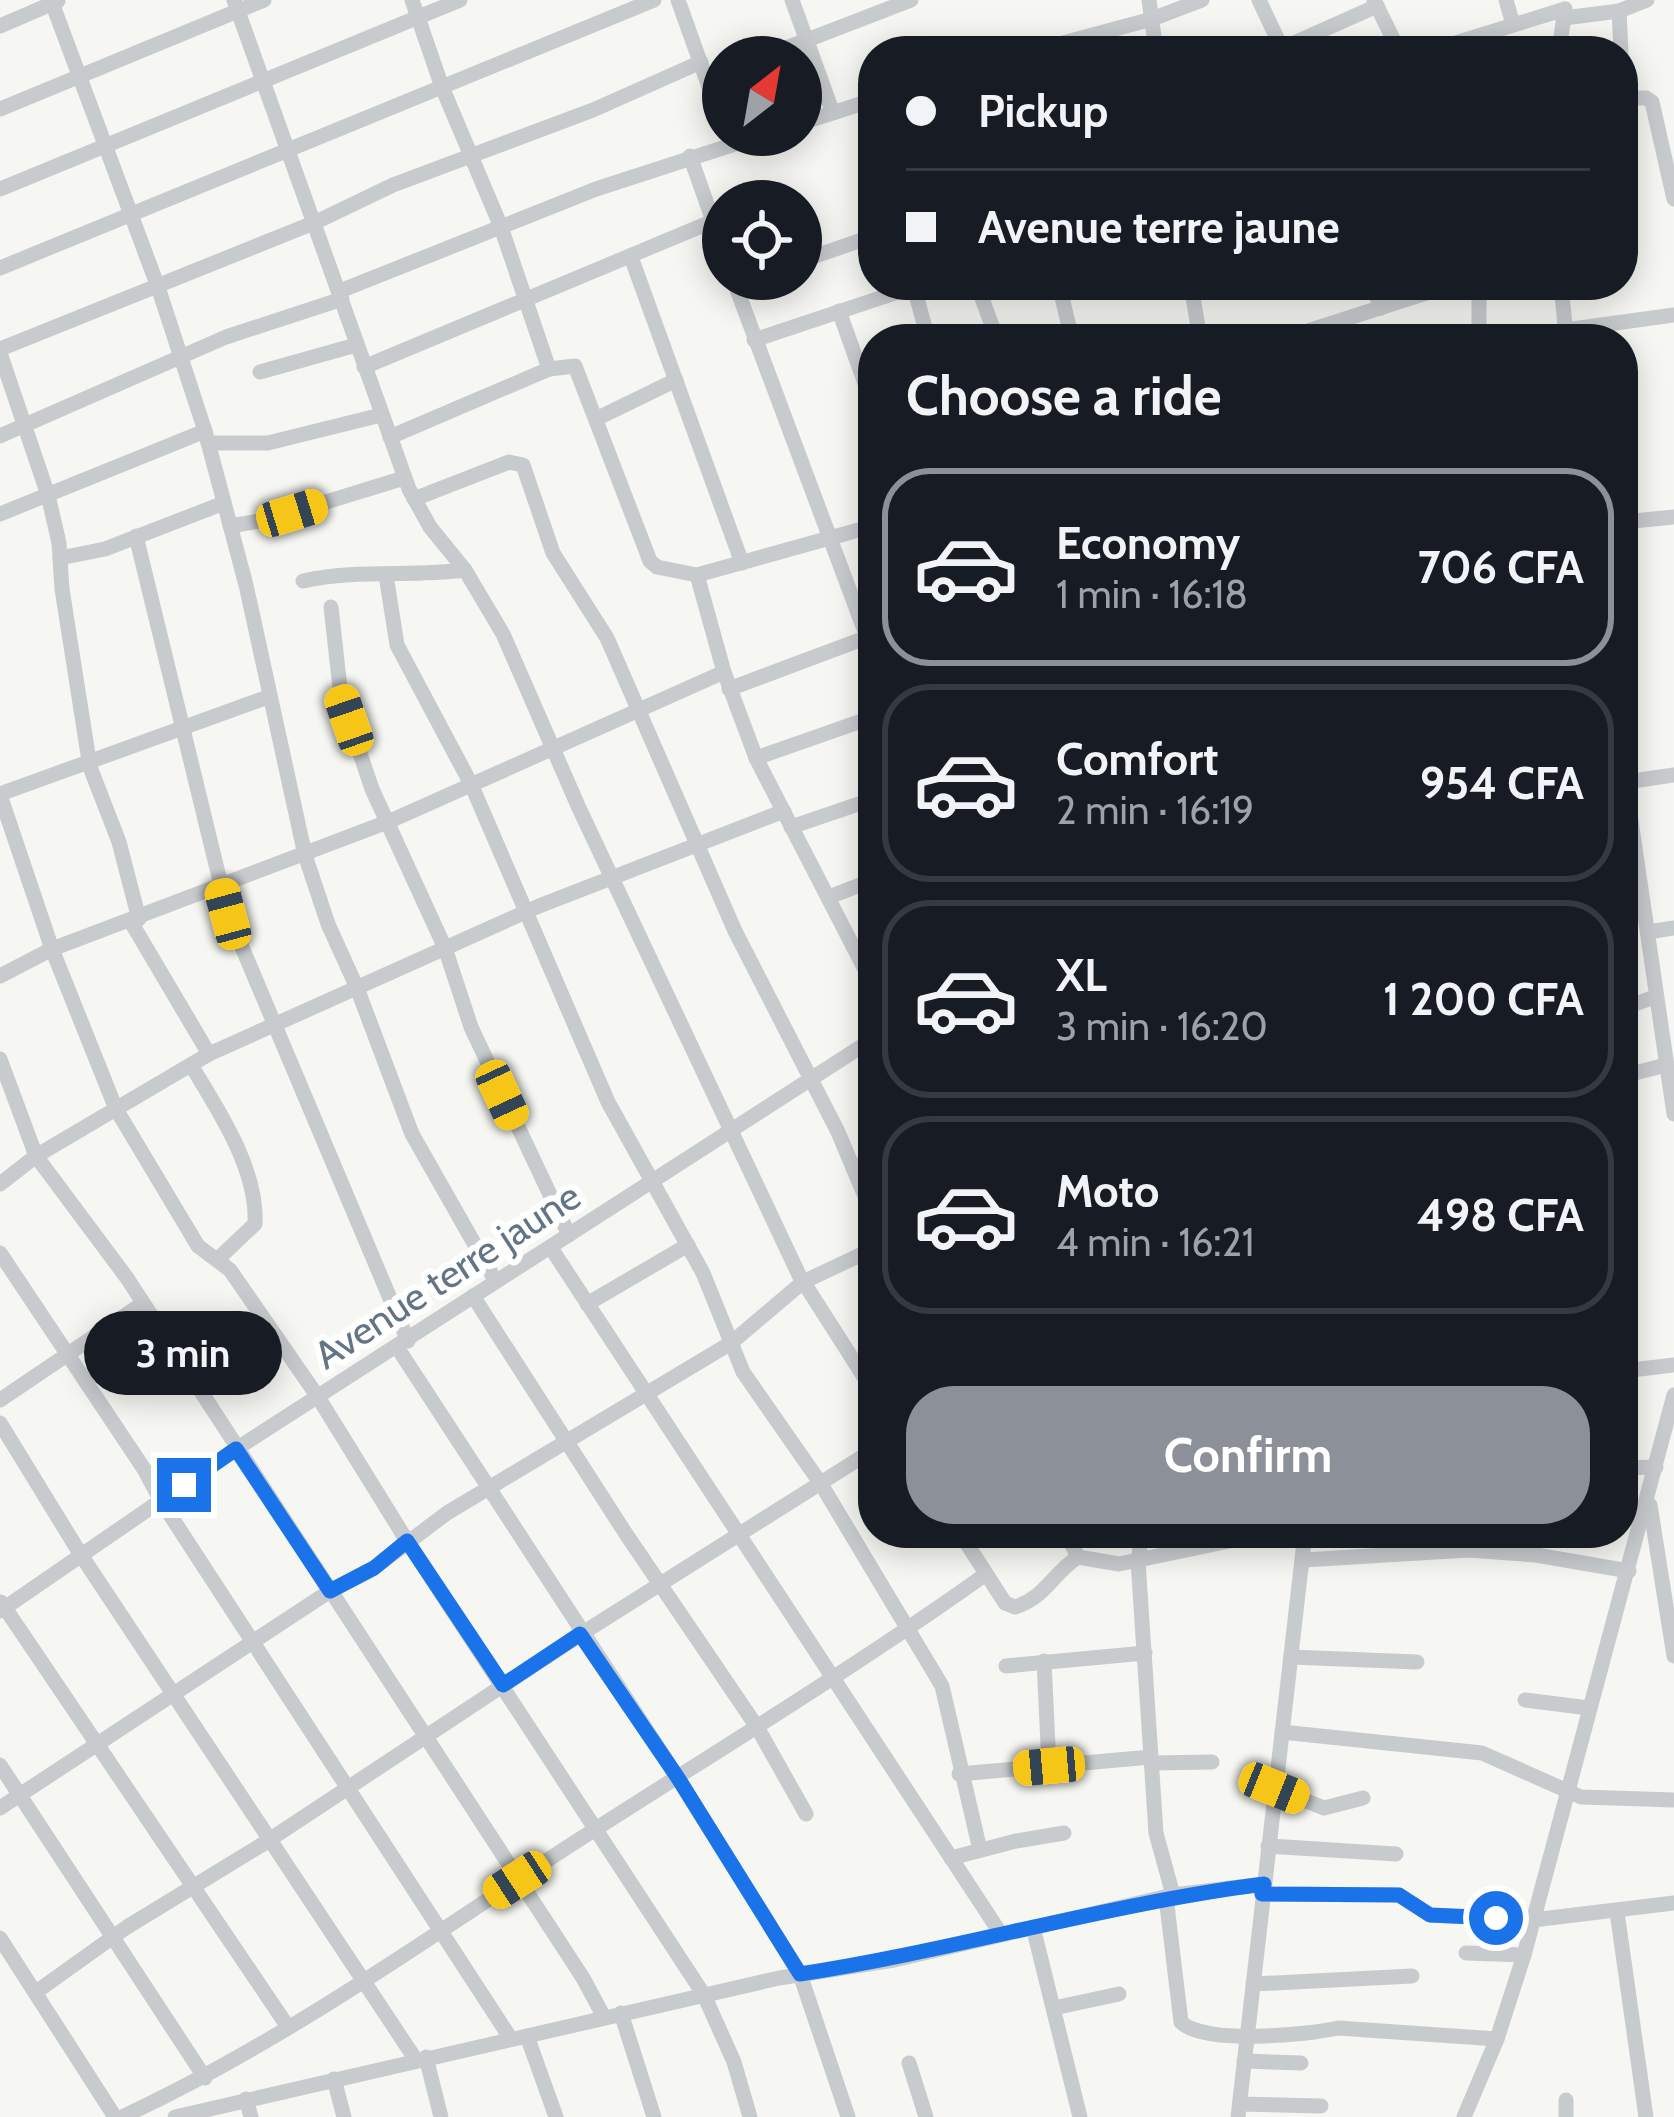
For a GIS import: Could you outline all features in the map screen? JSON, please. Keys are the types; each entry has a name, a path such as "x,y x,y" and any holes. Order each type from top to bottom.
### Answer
{"street":[{"path":"0,109 236,6 264,0"},
{"path":"0,189 263,81 415,8 460,0"},
{"path":"0,268 654,0"},
{"path":"678,0 702,52"},
{"path":"792,0 806,36"},
{"path":"820,36 910,0"},
{"path":"1149,0 1154,36"},
{"path":"1089,36 1202,0"},
{"path":"1259,0 1274,36"},
{"path":"1506,0 1513,24"},
{"path":"1476,36 1565,9 1619,11 1647,0"},
{"path":"0,26 55,1 158,287 206,437 305,855 328,923 412,1134 495,1280"},
{"path":"1308,36 1375,3 1392,36"},
{"path":"236,6 404,478 430,527 465,570 503,634 803,1282 858,1368"},
{"path":"415,8 442,87 501,227 549,369"},
{"path":"1619,11 1620,36"},
{"path":"209,1054 135,920 90,759 48,495 0,351 472,153 702,73"},
{"path":"822,81 833,113"},
{"path":"1638,98 1652,102 1674,199"},
{"path":"822,116 858,105"},
{"path":"0,436 226,337 702,151"},
{"path":"690,156 702,183"},
{"path":"364,368 702,226"},
{"path":"822,254 858,241"},
{"path":"631,257 742,563"},
{"path":"744,300 754,340 827,538 858,609"},
{"path":"754,340 873,300"},
{"path":"1378,300 1381,308"},
{"path":"1330,324 1405,300"},
{"path":"838,311 858,365"},
{"path":"1632,324 1674,317"},
{"path":"260,372 356,345"},
{"path":"390,436 549,369 575,366 650,560 657,567 697,574 858,530"},
{"path":"596,418 676,380"},
{"path":"0,514 206,437 268,443 381,415"},
{"path":"415,499 508,463 521,463 553,553 608,638 771,1008 812,1079 858,1180"},
{"path":"230,526 271,519 404,478"},
{"path":"60,559 105,549 224,503"},
{"path":"1638,521 1674,517"},
{"path":"136,536 228,914 277,1024 402,1344 580,1634 678,1778 800,1974 848,2117"},
{"path":"303,581 343,572 386,575 465,570"},
{"path":"697,574 727,681 756,758 858,955"},
{"path":"386,575 397,645 471,784 608,1102 688,1246 743,1372 858,1545"},
{"path":"331,607 341,697 372,789 445,948 471,1027 569,1234"},
{"path":"0,976 52,949 390,821 637,712 858,640"},
{"path":"268,697 0,794 52,949 116,1109 199,1246 207,1256 219,1258 318,1397 704,1994 734,2062 750,2117"},
{"path":"756,758 858,722"},
{"path":"1638,774 1674,775"},
{"path":"0,1184 36,1156 209,1054 525,912 697,845 858,803"},
{"path":"1638,868 1674,1114"},
{"path":"829,897 858,886"},
{"path":"1638,893 1643,892"},
{"path":"1648,932 1674,928"},
{"path":"1638,1003 1654,998"},
{"name":"Avenue terre jaune","path":"2,1606 495,1280 858,1049"},
{"path":"0,1059 36,1156 142,1304 517,1880 613,2015 647,2115"},
{"path":"1638,1072 1666,1064"},
{"path":"191,1065 240,1159 255,1205 255,1224 219,1258"},
{"path":"105,1088 143,1094"},
{"path":"853,1168 858,1166"},
{"path":"587,1304 688,1246"},
{"path":"551,1248 1001,1934"},
{"path":"0,1253 348,1787 519,2038 556,2117"},
{"path":"0,1808 330,1591 374,1568 489,1488 730,1343 803,1282 858,1256"},
{"path":"473,1296 757,1727 806,1814"},
{"path":"0,1400 142,1304"},
{"path":"1638,1369 1674,1365"},
{"path":"1638,1539 1674,1395"},
{"path":"0,1423 269,1840 421,2058 441,2117"},
{"path":"35,1992 113,1936 269,1840 580,1634 858,1460"},
{"path":"1638,1467 1656,1466"},
{"path":"1649,1499 1668,1587 1674,1656"},
{"path":"860,1548 942,1686 980,1850"},
{"path":"970,1548 1005,1603 1015,1606 1045,1592 1065,1566 1078,1558"},
{"path":"1073,1548 1078,1558 1097,1564 1138,1562 1185,1548"},
{"path":"1140,1548 1156,1833 1170,1896 1181,2022 1189,2030 1247,2035 1319,2034 1338,2028 1497,2039"},
{"path":"1304,1548 1239,2110 1321,2106"},
{"path":"1464,2117 1525,1955 1635,1548"},
{"path":"1304,1560 1468,1550 1536,1555 1629,1571"},
{"path":"0,1938 119,2117 205,2078 288,2027 833,1680 986,1574"},
{"path":"2,1606 288,2027"},
{"path":"1006,1666 1145,1653"},
{"path":"1291,1657 1417,1662"},
{"path":"1043,1661 1049,1766"},
{"path":"1525,1700 1589,1708"},
{"path":"1282,1732 1481,1754 1591,1799 1674,1800"},
{"path":"959,1774 1151,1760 1212,1762"},
{"path":"0,1765 205,2078"},
{"path":"1274,1788 1324,1808 1363,1798"},
{"path":"951,1858 1064,1833"},
{"path":"1268,1846 1396,1854"},
{"path":"175,2117 704,1994 894,1960 1170,1896 1263,1889 1399,1895 1430,1915 1534,1920 1674,1903"},
{"path":"1617,1912 1646,2117"},
{"path":"1034,1927 1080,2117"},
{"path":"1466,1953 1525,1955"},
{"path":"1253,1984 1412,1976"},
{"path":"1054,2008 1119,1994"},
{"path":"1244,2061 1301,2063"},
{"path":"909,2063 926,2117"},
{"path":"334,2079 344,2117"},
{"path":"246,2099 251,2117"}],"route":[{"path":"184,1485 236,1449 330,1591 374,1568 407,1541 503,1685 580,1634 678,1778 800,1974 894,1960 1173,1895 1264,1884 1262,1894 1399,1895 1430,1915 1496,1918"}]}
